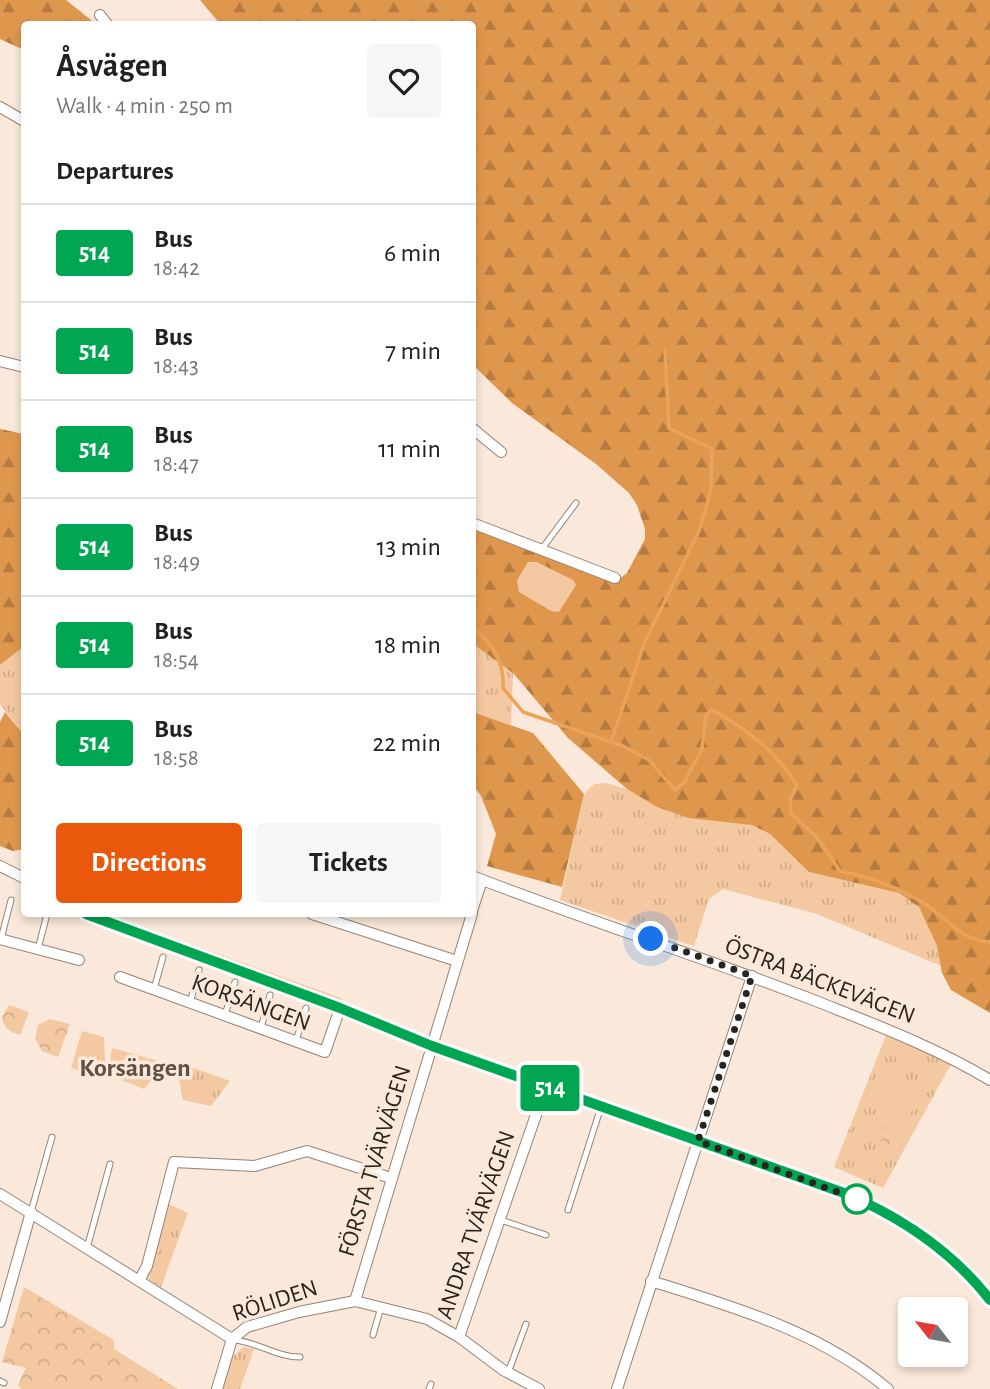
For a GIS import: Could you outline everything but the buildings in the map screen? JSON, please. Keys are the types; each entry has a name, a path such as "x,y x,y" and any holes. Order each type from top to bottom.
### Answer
{"street":[{"path":"0,107 21,119"},
{"path":"0,361 21,366"},
{"path":"476,431 501,452"},
{"path":"476,525 615,578"},
{"path":"0,866 21,876"},
{"name":"ÖSTRA BÄCKEVÄGEN","path":"477,878 752,976 913,1040 990,1080"},
{"path":"94,917 340,1008 432,1046 830,1187 880,1209 948,1255 990,1300"},
{"path":"322,917 457,961"},
{"name":"FÖRSTA TVÄRVÄGEN","path":"355,1301 470,917"},
{"path":"0,939 79,960"},
{"path":"617,1389 752,976"},
{"name":"KORSÄNGEN","path":"120,977 325,1052 340,1008"},
{"name":"ANDRA TVÄRVÄGEN","path":"459,1337 546,1086"},
{"path":"139,1281 147,1266 174,1162 255,1166 307,1152 391,1178"},
{"name":"RÖLIDEN","path":"0,1194 232,1339 247,1327 299,1312 355,1301 382,1305 427,1319 459,1337 508,1373 538,1389"},
{"path":"0,1322 31,1212"},
{"path":"652,1281 795,1329 846,1358 888,1389"},
{"path":"218,1389 232,1339"}],"lane":[{"path":"541,551 576,503"},
{"path":"0,939 11,900"},
{"path":"38,948 46,917"},
{"path":"154,989 163,957"},
{"path":"190,1003 199,970"},
{"path":"225,1016 235,982"},
{"path":"261,1028 270,995"},
{"path":"296,1041 306,1008"},
{"path":"568,1210 601,1106"},
{"path":"31,1212 52,1137"},
{"path":"87,1248 110,1164"},
{"path":"500,1220 547,1235"},
{"path":"373,1335 382,1305"},
{"path":"508,1373 526,1324"},
{"path":"232,1339 250,1341 280,1356 300,1357"}],"green space":[{"path":"0,0 66,0 92,21 21,21 21,49 0,39"},
{"path":"200,0 990,0 990,1013 951,990 942,973 937,946 919,907 899,893 809,872 770,834 752,825 689,818 657,807 627,789 568,738 513,673 476,646 476,529 614,583 627,573 645,539 645,529 637,505 629,493 596,464 512,403 476,368 476,21 218,21"},
{"path":"0,429 21,433 21,648 0,665"},
{"path":"528,562 537,562 573,580 576,585 559,612 551,611 519,592 517,580"},
{"path":"476,646 513,673 511,725 476,713"},
{"path":"21,648 21,731 0,704 0,665"},
{"path":"5,712 21,731 21,850 13,851 0,846 0,722"},
{"path":"476,713 533,733 584,794 562,887 487,866 496,834 476,789"},
{"path":"606,783 627,789 657,807 752,825 770,834 809,872 899,893 920,907 937,946 941,966 817,914 723,889 709,899 694,946 560,900 584,794 594,784"},
{"path":"106,917 114,917 341,998 343,1001"},
{"path":"9,1005 29,1012 20,1035 4,1024 2,1017"},
{"path":"50,1019 70,1024 58,1057 42,1051 35,1039 38,1025"},
{"path":"82,1031 104,1037 106,1078 71,1068"},
{"path":"886,1035 951,1064 883,1188 834,1167"},
{"path":"112,1048 166,1063 144,1089 121,1080 110,1060"},
{"path":"180,1063 230,1081 211,1106 183,1100 177,1069"},
{"path":"884,1079 921,1094 907,1120 871,1103"},
{"path":"888,1124 909,1134 898,1153 879,1145"},
{"path":"166,1203 188,1213 161,1287 149,1280 147,1271"},
{"path":"24,1287 114,1340 114,1349 178,1389 21,1389 18,1385 26,1368 2,1362"},
{"path":"244,1347 254,1349 240,1389 221,1389 229,1360"}],"waterway":[{"path":"611,742 644,644 699,531 711,490 712,449 669,428 665,350"},
{"path":"476,630 496,654 502,670 503,688 523,712 623,746 649,760 675,790 684,783 702,749 706,715 712,710 724,717 759,742 789,773 797,785 790,799 791,814 816,836 840,871 872,879 902,891 931,908 961,932 990,942"}],"bus line":[{"name":"514","path":"93,917 340,1008 432,1046 844,1193 910,1226 948,1255 990,1300"}],"district":[{"name":"Korsängen","path":"135,1068"}],"route":[{"path":"651,939 752,976 698,1141 857,1199"}]}
